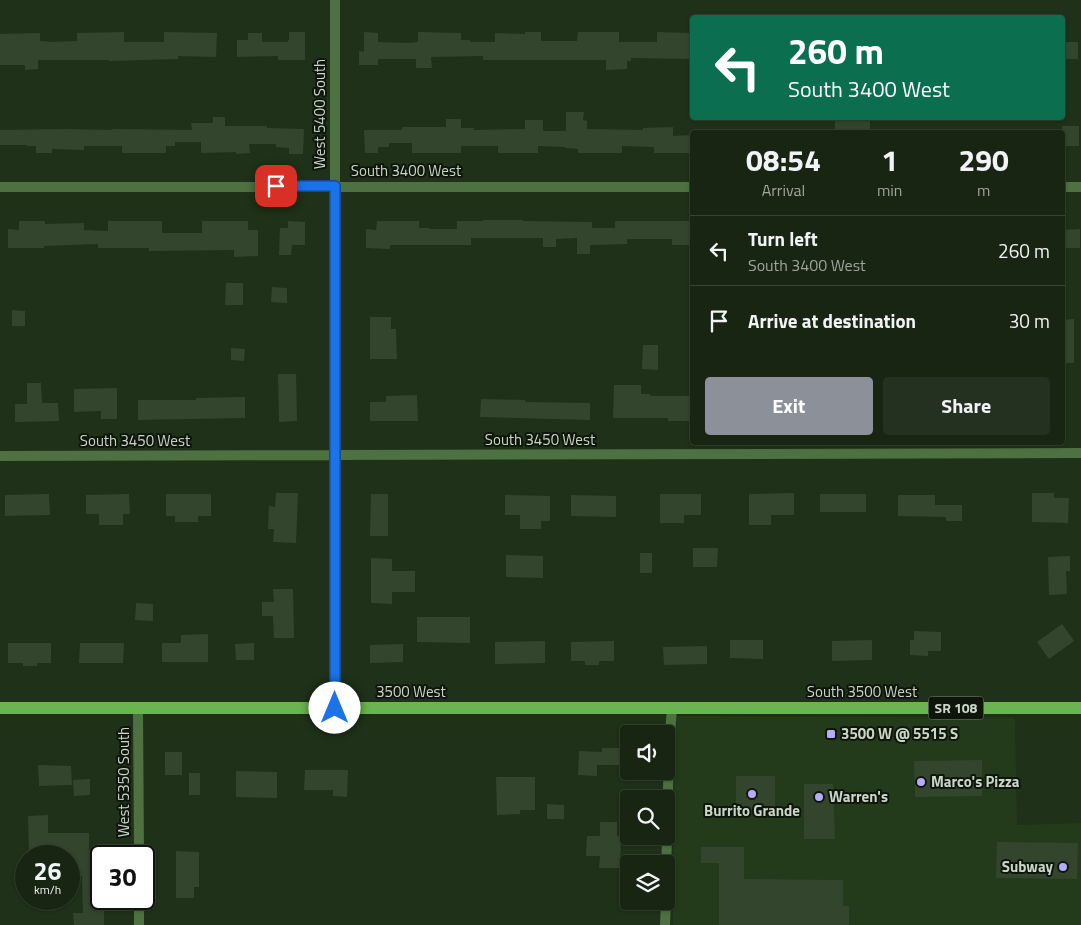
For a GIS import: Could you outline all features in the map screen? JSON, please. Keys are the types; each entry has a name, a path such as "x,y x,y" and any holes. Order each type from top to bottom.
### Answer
{"main road":[{"name":"3500 West","path":"0,708 672,709"},
{"name":"South 3500 West","path":"672,709 1081,708"}],"street":[{"name":"West 5400 South","path":"335,0 335,708"},
{"name":"South 3400 West","path":"0,187 690,187"},
{"path":"1065,187 1081,187"},
{"name":"South 3450 West","path":"0,456 1081,453"},
{"name":"West 5350 South","path":"138,708 139,845"},
{"path":"667,855 669,744 672,709"},
{"path":"139,910 139,925"},
{"path":"665,925 666,910"}],"shaded area":[{"path":"675,716 1015,718 1017,825 1081,823 1081,925 673,925 673,910 675,910"}],"building":[{"path":"124,32 124,42 164,42 164,32 217,33 216,57 178,56 178,59 109,61 38,60 38,69 25,70 25,65 0,65 0,34 40,33 40,41 52,42 77,41 77,33"},
{"path":"289,32 305,32 305,60 278,60 278,56 237,57 237,40 248,40 248,33 262,33 262,42 288,42"},
{"path":"364,32 378,33 378,42 407,43 418,42 418,32 461,33 461,40 470,40 470,42 495,42 495,33 525,34 525,32 541,32 541,41 577,41 578,32 619,32 619,42 657,42 657,32 690,33 690,59 631,58 631,61 627,61 627,69 606,70 606,60 483,60 483,56 431,57 432,68 416,68 416,59 378,59 378,65 359,65 359,51 364,52"},
{"path":"1065,42 1078,42 1078,59 1065,59"},
{"path":"566,112 584,112 583,120 587,121 587,129 643,130 643,128 673,127 673,136 690,135 690,153 654,153 654,147 622,146 622,153 578,153 578,149 538,146 538,153 498,153 498,146 461,146 461,153 412,153 412,143 389,143 389,147 378,147 378,153 365,153 364,130 402,130 402,127 446,127 446,119 461,119 461,128 474,128 474,130 525,129 525,120 543,120 543,131 566,131"},
{"path":"213,117 225,117 225,126 267,126 267,128 304,129 303,154 289,154 289,148 276,147 276,144 249,144 250,153 236,154 236,152 201,153 201,142 175,142 175,146 166,146 166,153 122,153 122,146 84,146 84,150 52,149 52,153 36,153 36,146 0,145 0,130 192,130 191,123 213,123"},
{"path":"835,120 870,120 870,130 835,130"},
{"path":"1062,126 1079,126 1079,146 1065,146 1065,130 1062,130"},
{"path":"19,221 45,221 45,224 84,223 84,230 108,231 108,221 162,221 162,233 202,233 202,221 248,221 248,230 258,230 258,256 234,257 234,250 149,251 149,248 98,248 98,244 44,246 44,248 8,248 8,229 19,230"},
{"path":"288,221 305,222 305,245 292,245 291,255 279,255 280,228 288,228"},
{"path":"377,221 419,221 419,228 457,229 457,221 592,222 592,228 615,228 615,221 690,221 690,245 672,245 672,239 627,239 627,244 590,245 590,254 577,254 577,238 556,239 556,247 543,247 543,238 471,238 471,245 390,245 390,249 366,248 366,229 376,230"},
{"path":"1080,229 1080,248 1065,248 1065,230"},
{"path":"226,283 243,283 243,305 225,305"},
{"path":"272,287 287,288 287,303 271,302"},
{"path":"12,310 25,311 25,326 12,326"},
{"path":"370,317 391,317 391,329 396,329 397,359 370,359"},
{"path":"1074,319 1074,363 1065,363 1065,320"},
{"path":"643,345 658,345 658,370 642,369"},
{"path":"231,348 245,349 244,361 231,360"},
{"path":"278,374 296,374 297,421 279,422"},
{"path":"27,383 41,383 42,403 58,403 59,421 15,422 15,404 27,404"},
{"path":"614,385 641,385 641,394 650,394 650,396 690,396 690,421 668,421 668,418 613,418"},
{"path":"117,388 117,419 101,419 101,411 74,412 74,389"},
{"path":"417,395 418,421 370,421 370,402 386,402 386,396"},
{"path":"245,397 245,418 138,420 138,400 196,400 196,398"},
{"path":"481,399 590,403 590,420 480,417"},
{"path":"276,493 298,493 296,543 273,542 274,529 268,529 269,506 275,507"},
{"path":"794,493 794,515 771,515 771,525 749,525 749,494"},
{"path":"1032,493 1054,493 1054,498 1069,498 1068,523 1032,522"},
{"path":"49,494 50,515 5,516 5,495"},
{"path":"129,494 130,514 123,514 123,525 99,525 99,514 86,514 86,495"},
{"path":"166,494 211,494 211,516 198,516 198,522 175,522 175,516 166,516"},
{"path":"371,494 388,494 388,536 370,536"},
{"path":"660,494 701,494 701,515 684,515 684,523 660,523"},
{"path":"820,494 866,494 866,512 820,512"},
{"path":"505,495 550,496 550,521 541,521 541,529 520,529 520,515 505,515"},
{"path":"571,495 616,496 616,517 571,516"},
{"path":"898,495 935,495 935,505 962,505 962,521 946,521 946,517 898,516"},
{"path":"693,548 718,548 717,567 693,567"},
{"path":"640,553 652,553 652,573 640,573"},
{"path":"506,555 543,556 543,578 506,577"},
{"path":"1070,556 1070,571 1066,571 1067,594 1049,595 1048,557"},
{"path":"371,558 392,559 392,571 415,571 415,592 392,592 392,604 371,603"},
{"path":"273,589 293,589 294,638 274,638 273,616 262,616 262,602 274,602"},
{"path":"136,603 153,604 153,621 135,620"},
{"path":"417,617 470,617 470,643 417,642"},
{"path":"1062,624 1074,641 1049,659 1037,642"},
{"path":"914,631 941,632 941,651 928,651 928,656 910,655 910,640 914,640"},
{"path":"208,634 208,662 162,662 162,643 181,643 181,635"},
{"path":"730,640 763,640 763,659 730,658"},
{"path":"872,640 872,660 832,661 832,641"},
{"path":"545,641 545,663 495,664 495,642"},
{"path":"614,641 614,661 599,661 599,665 585,665 585,661 571,661 571,642"},
{"path":"8,643 51,643 51,663 23,666 23,663 8,663"},
{"path":"80,643 124,643 123,663 79,663"},
{"path":"254,643 254,660 236,660 235,644"},
{"path":"403,644 403,662 370,663 370,645"},
{"path":"707,646 707,664 664,665 663,647"},
{"path":"602,748 620,748 620,765 597,765 597,776 578,775 579,751 602,752"},
{"path":"165,752 182,752 182,775 165,775"},
{"path":"982,760 982,796 915,797 914,761"},
{"path":"38,765 71,766 72,785 39,786"},
{"path":"305,770 348,770 347,797 333,796 333,790 304,790"},
{"path":"236,771 277,772 277,798 236,797"},
{"path":"189,773 200,773 200,795 189,795"},
{"path":"736,776 775,776 775,813 736,813"},
{"path":"496,777 535,777 535,810 520,810 520,814 497,815"},
{"path":"90,779 90,795 74,796 73,780"},
{"path":"804,784 833,784 835,839 804,839"},
{"path":"547,804 564,805 564,819 547,819"},
{"path":"48,815 48,833 89,833 90,910 104,910 104,925 74,925 73,913 83,913 80,845 29,845 28,816"},
{"path":"600,822 617,822 617,836 620,836 621,845 620,868 599,868 600,856 586,856 587,836 600,836"},
{"path":"997,842 1078,843 1077,879 996,878"},
{"path":"701,847 744,847 744,879 843,880 843,906 849,906 849,925 719,925 719,863 701,863"},
{"path":"176,851 199,852 199,887 194,887 194,898 176,898"}],"place":[{"name":"3500 W @ 5515 S","path":"831,734"},
{"name":"Marco's Pizza","path":"921,782"},
{"name":"Burrito Grande","path":"752,794"},
{"name":"Warren's","path":"819,797"},
{"name":"Subway","path":"1063,867"}],"route":[{"path":"276,186 335,186 335,708"}]}
